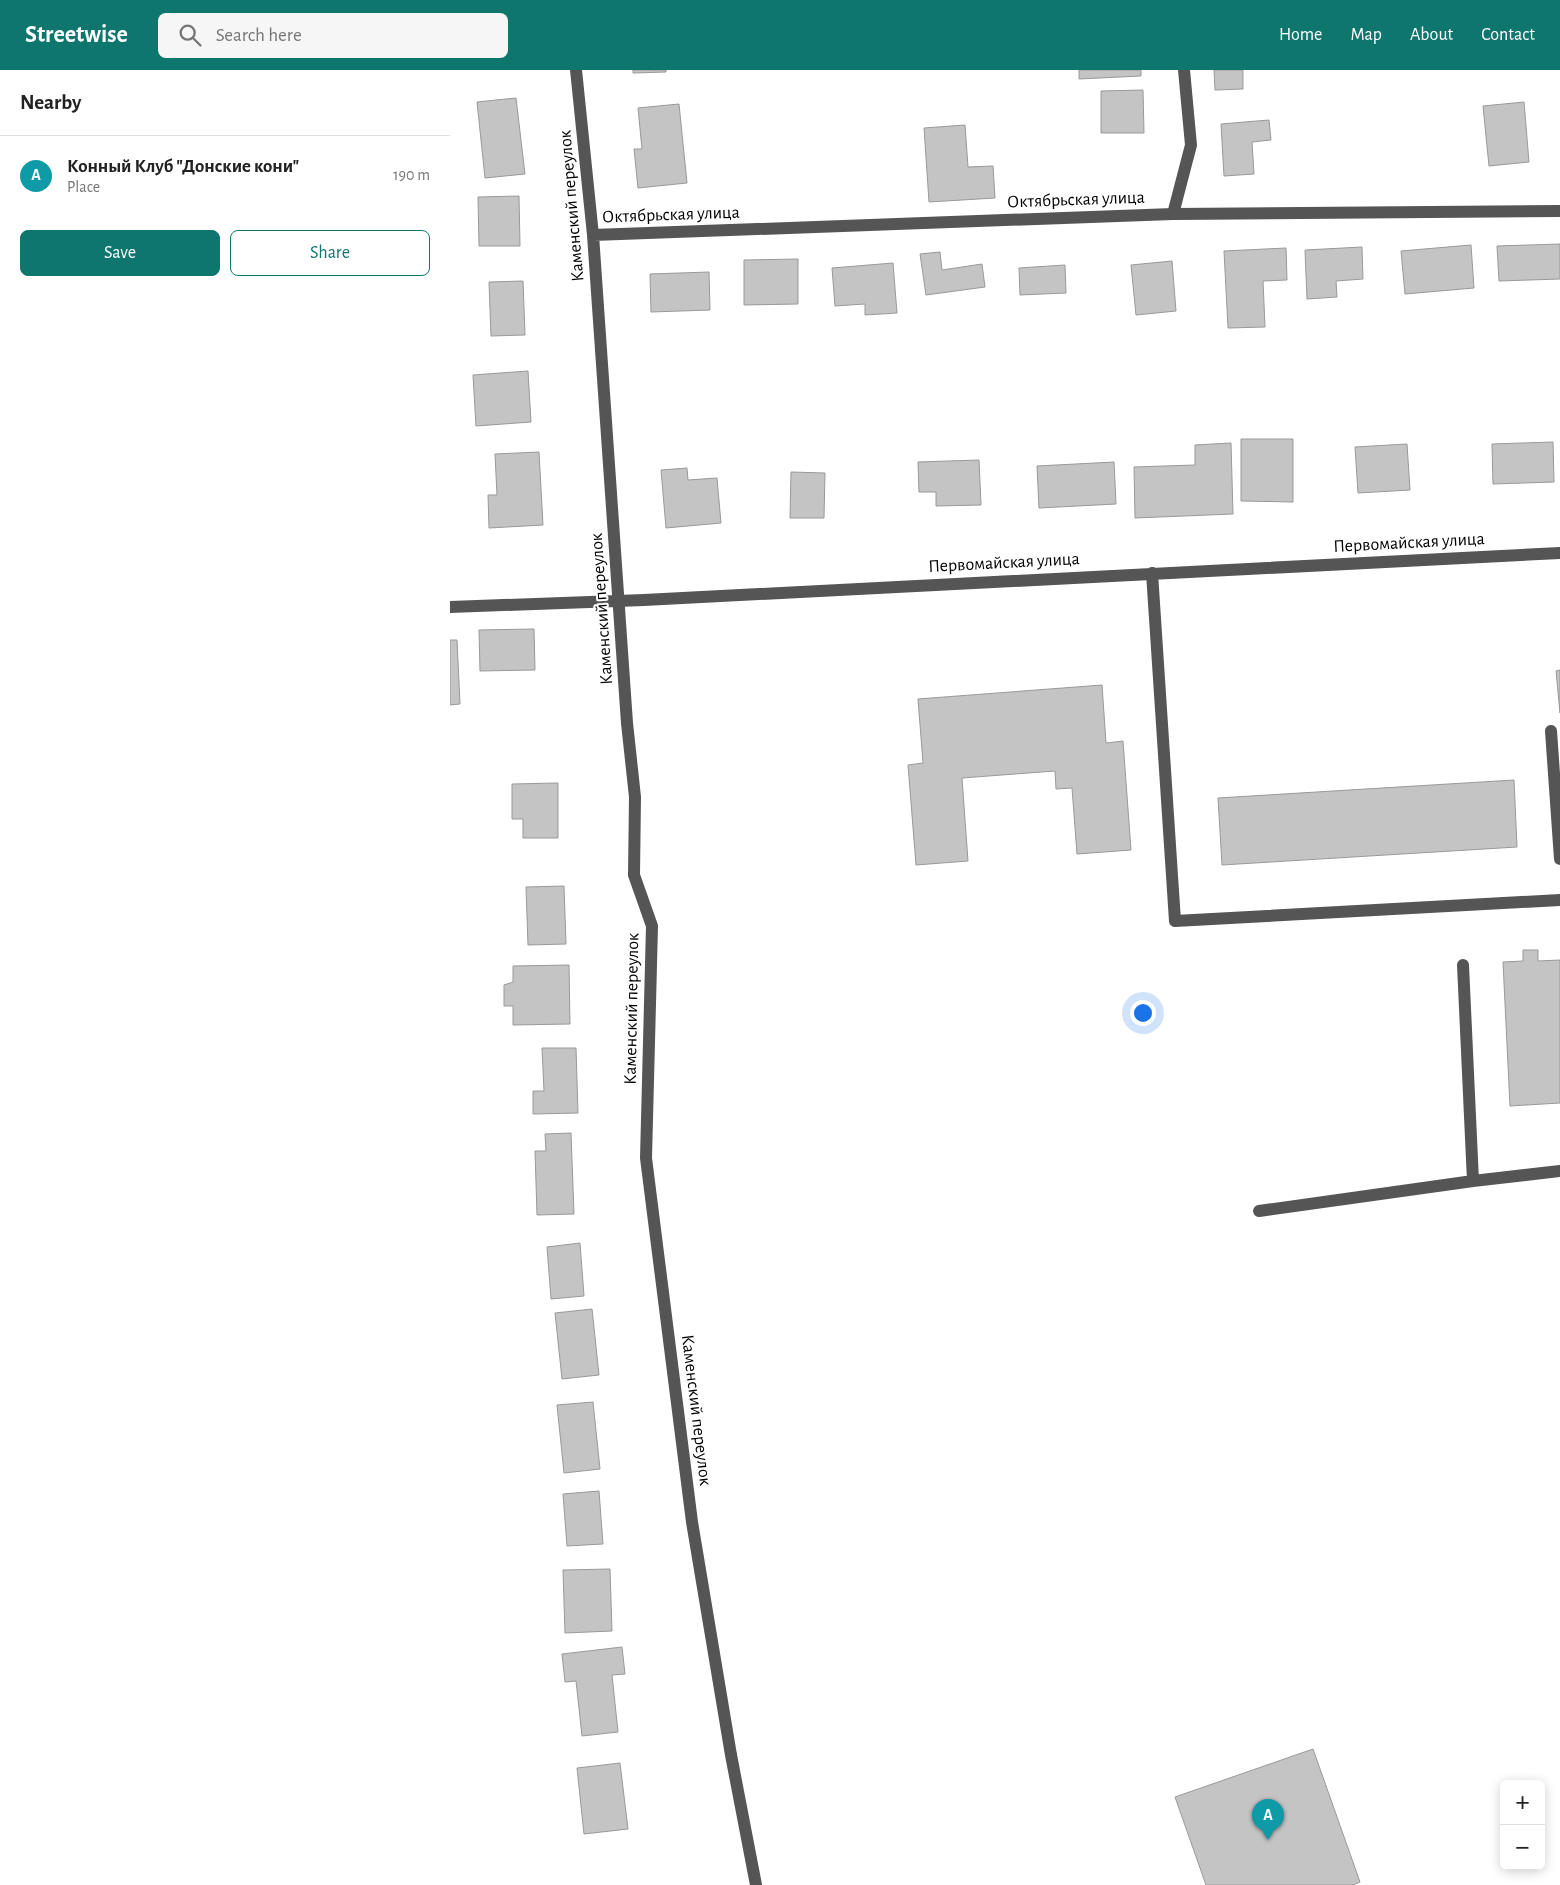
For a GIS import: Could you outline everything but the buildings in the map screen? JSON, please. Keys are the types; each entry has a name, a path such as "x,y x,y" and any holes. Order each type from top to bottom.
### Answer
{"street":[{"name":"Каменский переулок","path":"576,70 593,235 627,723 635,797 634,875 652,926 646,1158 692,1522 731,1755 756,1885"},
{"path":"1173,214 1191,145 1184,70"},
{"name":"Октябрьская улица","path":"593,235 1173,214 1560,211"},
{"name":"Первомайская улица","path":"450,607 619,601 1560,552"},
{"path":"1152,573 1174,920 1560,900"},
{"path":"1551,731 1560,858"},
{"path":"1464,965 1473,1181"},
{"path":"1259,1211 1473,1181 1560,1171"}],"place":[{"name":"Конный Клуб \"Донские кони\"","path":"1268,1840"}]}
